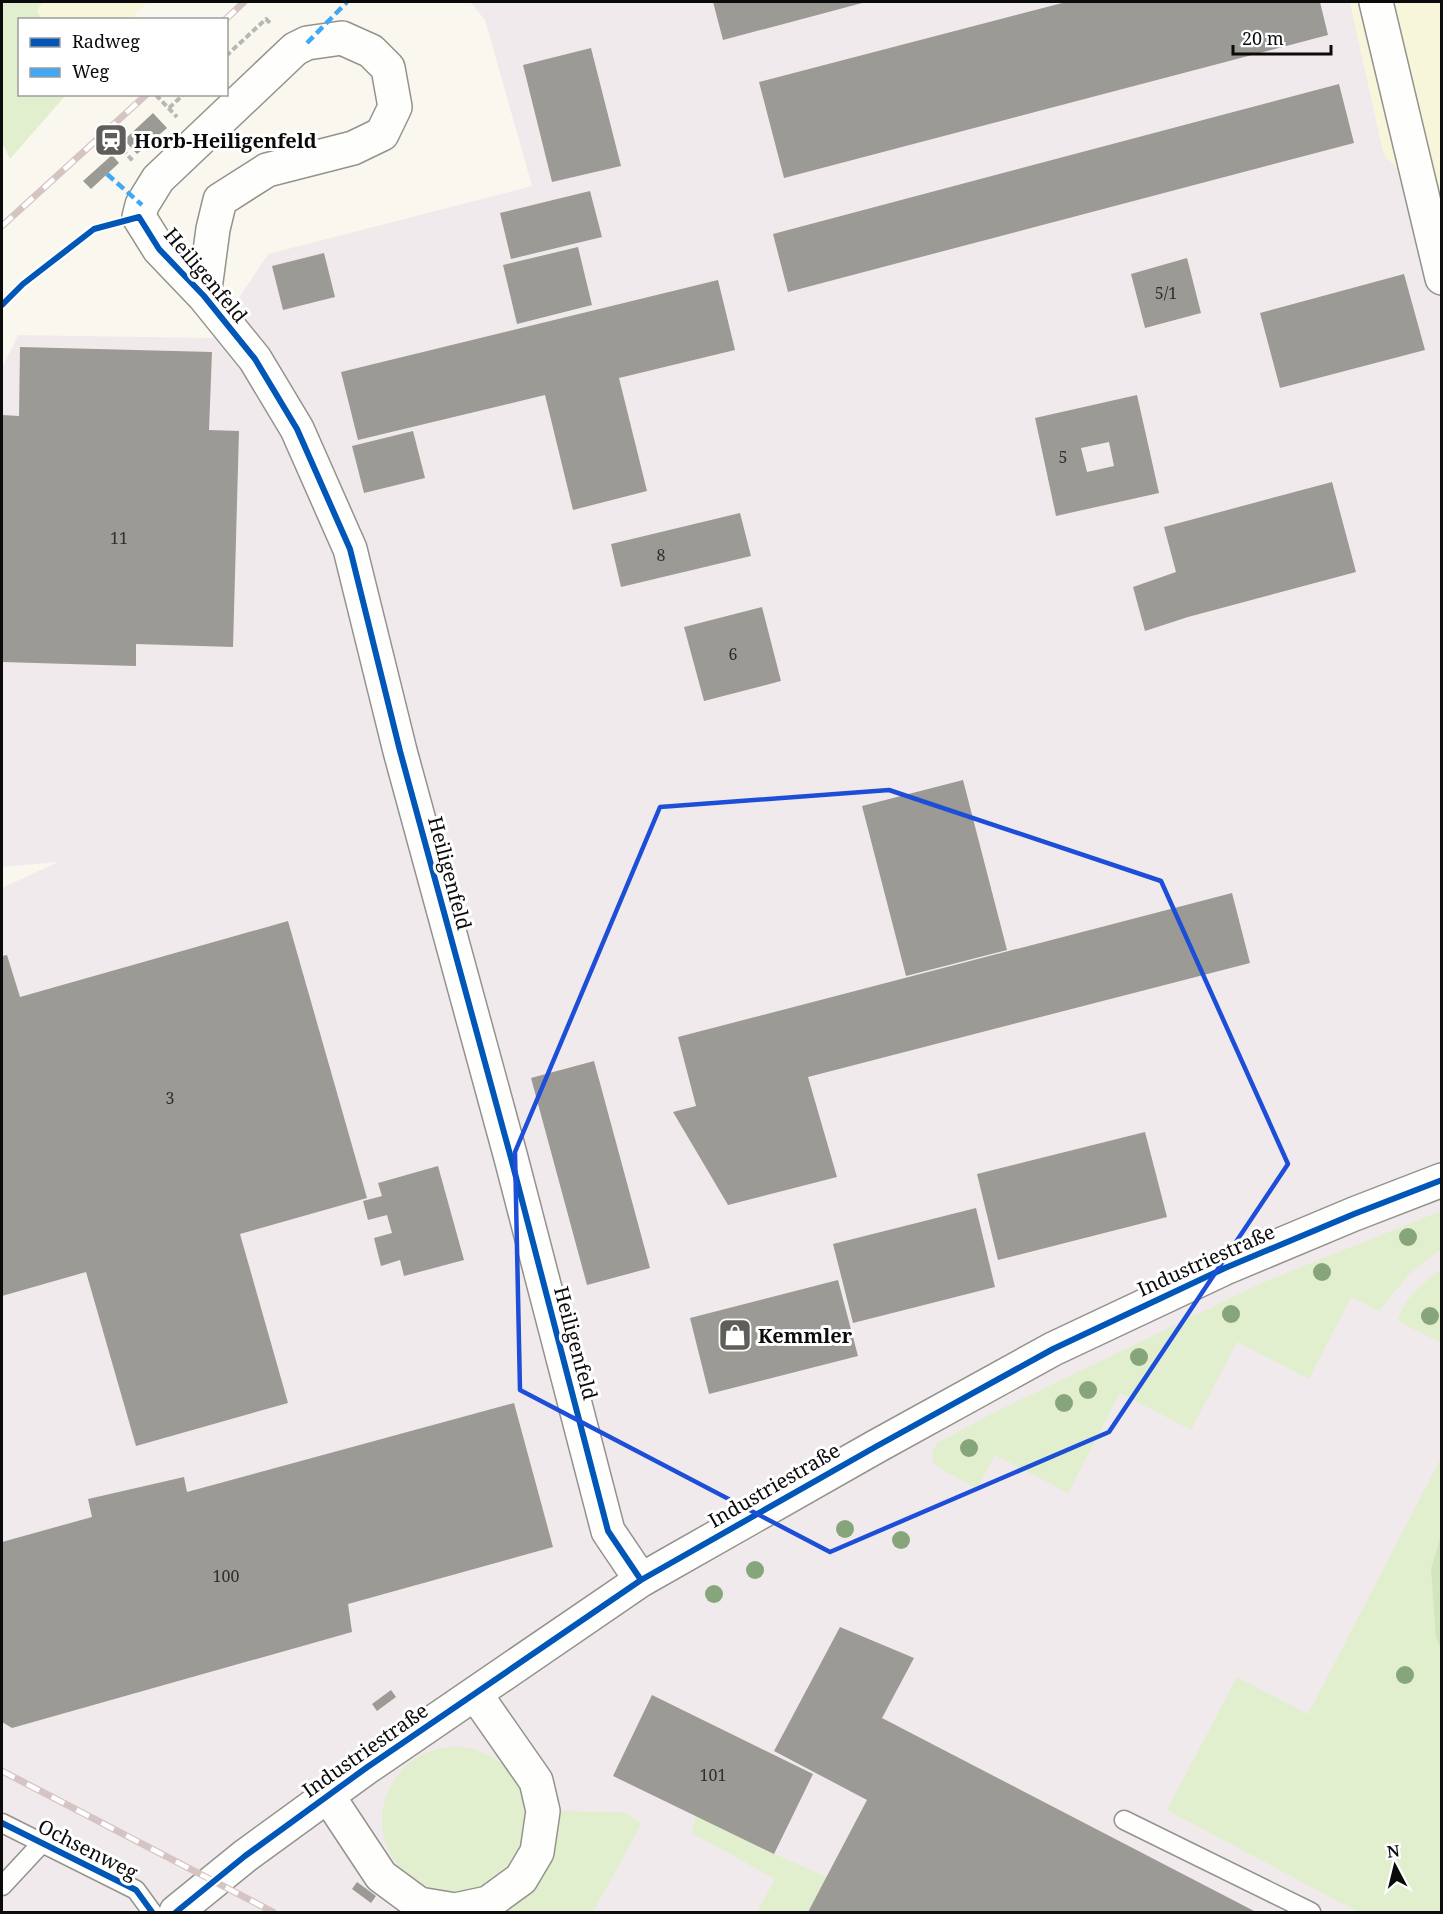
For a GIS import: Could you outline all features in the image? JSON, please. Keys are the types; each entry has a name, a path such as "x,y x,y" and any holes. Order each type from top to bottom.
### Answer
{"street":[{"path":"1376,2 1442,278"},
{"name":"Heiligenfeld","path":"204,296 213,229 220,200 267,170 353,148 382,134 395,107 388,68 371,51 342,38 307,43 295,49 158,179 142,205 139,217 159,249 204,296 255,359 297,429 350,549 400,751 508,1147 608,1531 641,1580"},
{"name":"Industriestraße","path":"176,1912 237,1862 328,1796 641,1580 1053,1349 1225,1268 1353,1214 1442,1180"},
{"path":"328,1796 381,1876 419,1904 455,1910 488,1903 521,1879 537,1852 543,1811 536,1781 476,1695"}],"lane":[{"path":"1124,1820 1311,1912"},
{"name":"Ochsenweg","path":"2,1823 136,1890 152,1912"},
{"path":"2,1886 42,1843"}],"path":[{"path":"228,54 257,27"},
{"path":"158,96 178,118"},
{"path":"169,108 182,96"},
{"path":"110,136 127,154"}],"highlighted area":[{"path":"889,790 1161,881 1288,1164 1109,1432 830,1552 520,1390 515,1152 660,807"}],"shaded area":[{"path":"42,2 147,2 132,18 41,18 37,11"},
{"path":"470,2 1350,2 1384,155 1442,211 1441,1912 2,1912 2,888 58,862 2,867 2,368 18,335 212,338 268,254 532,186 485,20"},
{"path":"1350,2 1441,2 1441,211 1384,155"}],"green space":[{"path":"2,2 42,2 37,11 41,18 18,18 18,96 65,96 10,159 2,142"},
{"path":"1441,1211 1441,1249 1410,1273 1379,1311 1351,1297 1309,1379 1237,1342 1191,1430 1120,1393 1068,1493 995,1455 977,1489 934,1463 932,1454 937,1443 999,1410 1266,1281"},
{"path":"1441,1269 1441,1343 1398,1321 1409,1298"},
{"path":"1441,1458 1441,1535 1431,1569 1436,1638 1442,1648 1441,1912 1358,1912 1167,1810 1237,1677 1308,1714"},
{"path":"1441,1535 1441,1648 1436,1638 1431,1569"},
{"path":"455,1747 469,1748 483,1753 496,1759 507,1768 516,1779 522,1792 527,1806 527,1834 522,1848 516,1861 507,1872 496,1881 483,1887 469,1892 455,1893 441,1892 427,1887 414,1881 403,1872 394,1861 388,1848 383,1834 382,1820 383,1806 388,1792 394,1779 403,1768 414,1759 427,1753 441,1748"},
{"path":"543,1811 623,1812 642,1823 593,1912 483,1912"},
{"path":"696,1816 827,1877 808,1912 762,1912 758,1910 775,1879 692,1833"}],"building":[{"path":"713,2 866,2 723,40"},
{"path":"1066,2 1320,2 1328,35 784,178 759,82"},
{"path":"591,48 621,166 552,182 523,65"},
{"path":"1339,84 1354,143 788,292 773,234"},
{"path":"153,113 167,128 137,154 124,140"},
{"path":"112,155 119,163 91,189 83,181"},
{"path":"590,191 602,237 511,259 500,213"},
{"path":"578,247 592,305 517,324 503,265"},
{"path":"324,253 335,297 283,310 272,266"},
{"path":"1187,258 1201,313 1145,328 1131,274"},
{"path":"1404,274 1425,350 1280,388 1260,313"},
{"path":"718,280 735,350 619,378 647,491 573,510 545,395 358,440 341,372"},
{"path":"20,347 212,352 209,430 239,431 233,647 136,644 136,666 2,662 2,415 19,416"},
{"path":"1137,395 1159,493 1056,516 1035,418","holes":["1109,442 1114,466 1087,472 1081,448"]},
{"path":"413,431 425,478 364,493 352,446"},
{"path":"1332,482 1356,572 1188,617 1145,631 1133,587 1176,572 1164,527"},
{"path":"740,513 751,556 621,587 611,544"},
{"path":"762,607 781,681 704,701 684,627"},
{"path":"963,780 1007,950 906,976 862,806"},
{"path":"1232,893 1250,963 808,1077 837,1177 728,1205 673,1112 696,1106 678,1037"},
{"path":"288,921 367,1198 240,1234 288,1403 136,1446 86,1272 2,1296 2,956 7,955 20,997"},
{"path":"594,1061 650,1268 587,1285 531,1078"},
{"path":"1145,1132 1167,1217 998,1260 977,1174"},
{"path":"438,1166 464,1260 404,1276 400,1260 381,1266 374,1238 392,1233 387,1215 368,1220 363,1201 382,1196 378,1183"},
{"path":"976,1208 995,1287 853,1323 833,1244"},
{"path":"838,1280 858,1356 709,1394 690,1318"},
{"path":"514,1403 553,1547 348,1604 352,1632 12,1728 2,1722 2,1542 92,1517 88,1499 184,1477 187,1492"},
{"path":"840,1627 914,1658 882,1718 1256,1912 808,1912 867,1800 774,1751"},
{"path":"391,1690 396,1697 377,1711 372,1704"},
{"path":"652,1695 813,1774 774,1854 613,1776"},
{"path":"357,1882 376,1896 371,1903 352,1889"}],"railway":[{"path":"227,18 244,2"},
{"path":"2,226 145,96"},
{"path":"2,1771 273,1912"}],"marked path":[{"path":"307,43 347,2"},
{"path":"107,174 142,205"}],"cycle path":[{"path":"2,305 23,284 94,229 139,217 159,249 204,296 255,359 297,429 350,549 400,751 511,1158 608,1531 641,1580"},
{"path":"176,1912 245,1856 366,1768 641,1580 1053,1349 1225,1268 1442,1180"},
{"path":"2,1823 136,1890 152,1912"}],"place":[{"name":"Horb-Heiligenfeld","path":"111,140"},
{"name":"Kemmler","path":"735,1335"}]}
